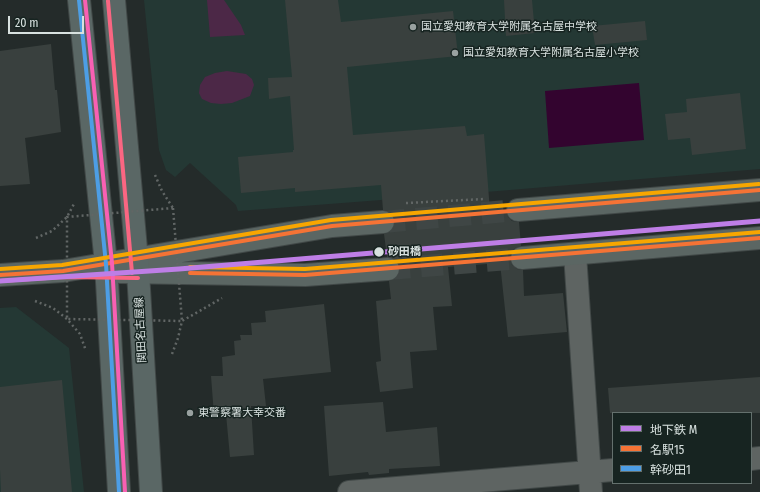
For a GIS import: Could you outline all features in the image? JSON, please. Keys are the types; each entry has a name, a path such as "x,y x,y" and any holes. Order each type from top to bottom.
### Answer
{"main road":[{"path":"79,0 106,268 119,492"},
{"name":"関田名古屋線","path":"114,0 138,265 151,492"}],"street":[{"path":"518,210 760,190"},
{"path":"0,275 138,265 332,226 383,222"},
{"path":"522,258 760,238"},
{"path":"575,254 590,482"},
{"path":"138,265 306,275 388,269"},
{"path":"349,492 590,482 612,471"}],"path":[{"path":"154,172 162,191 173,208 182,321 172,354"},
{"path":"406,203 484,199"},
{"path":"36,238 52,232 67,217 173,208"},
{"path":"67,217 67,319"},
{"path":"67,319 182,321 222,298"},
{"path":"35,301 53,308 67,319 80,334 87,355"}],"shaded area":[{"name":"国立愛知教育大学附属名古屋小学校","path":"144,0 760,0 760,169 238,211 236,205 190,163 175,177 166,170 159,150"},
{"path":"207,0 224,0 241,25 245,35 210,37"},
{"path":"227,71 246,74 252,79 254,85 250,96 232,103 221,104 211,103 202,99 199,93 200,85 205,77 215,73"},
{"path":"639,83 644,140 549,148 545,91"},
{"path":"16,307 69,348 84,492 0,492 0,308"}],"building":[{"path":"285,0 338,0 341,22 453,11 458,56 347,67 353,135 465,126 467,136 484,134 490,211 506,210 508,217 512,221 519,222 521,246 515,248 511,253 510,259 512,265 517,269 523,270 524,296 563,293 567,332 508,337 500,263 448,267 452,306 433,307 437,350 410,352 413,388 380,392 376,362 381,361 376,301 391,299 389,281 395,279 399,274 400,268 399,262 394,258 387,257 384,234 390,232 394,228 395,221 393,215 389,211 383,210 381,185 295,192 295,188 241,193 238,157 293,152 294,150 290,96 269,99 268,78 292,77"},
{"path":"504,0 532,0 535,33 506,36"},
{"path":"645,21 647,40 595,45 592,26"},
{"path":"51,44 55,90 57,90 61,132 25,138 30,184 0,186 0,51"},
{"path":"740,93 746,149 692,155 690,138 668,140 665,114 687,112 686,99"},
{"path":"324,304 331,372 263,379 266,406 251,406 254,455 230,457 226,414 214,415 211,376 223,376 222,357 235,355 234,341 241,340 240,335 252,335 251,323 266,322 265,311"},
{"path":"760,377 760,413 610,413 608,388"},
{"path":"62,380 72,492 1,492 0,387"},
{"path":"383,402 386,432 437,427 440,466 389,469 389,473 369,475 368,472 329,476 324,406"}],"tunnel":[{"path":"383,222 518,210"},
{"path":"388,269 522,258"}],"metro line":[{"name":"M","path":"0,281 179,269 760,221"}],"transit line":[{"name":"幹砂田1","path":"79,0 106,264 119,492"},
{"path":"85,0 112,263 125,492"},
{"path":"108,1 132,273"},
{"path":"0,269 62,265 331,220 759,184"},
{"name":"名駅15","path":"0,275 63,271 332,226 760,190"},
{"path":"190,267 305,269 760,232"},
{"name":"名駅15","path":"190,273 305,275 760,238"},
{"path":"0,281 63,277 138,278"}],"place":[{"name":"国立愛知教育大学附属名古屋中学校","path":"413,27"},
{"name":"国立愛知教育大学附属名古屋小学校","path":"455,53"},
{"name":"砂田橋","path":"379,252"},
{"name":"東警察署大幸交番","path":"190,413"}]}
